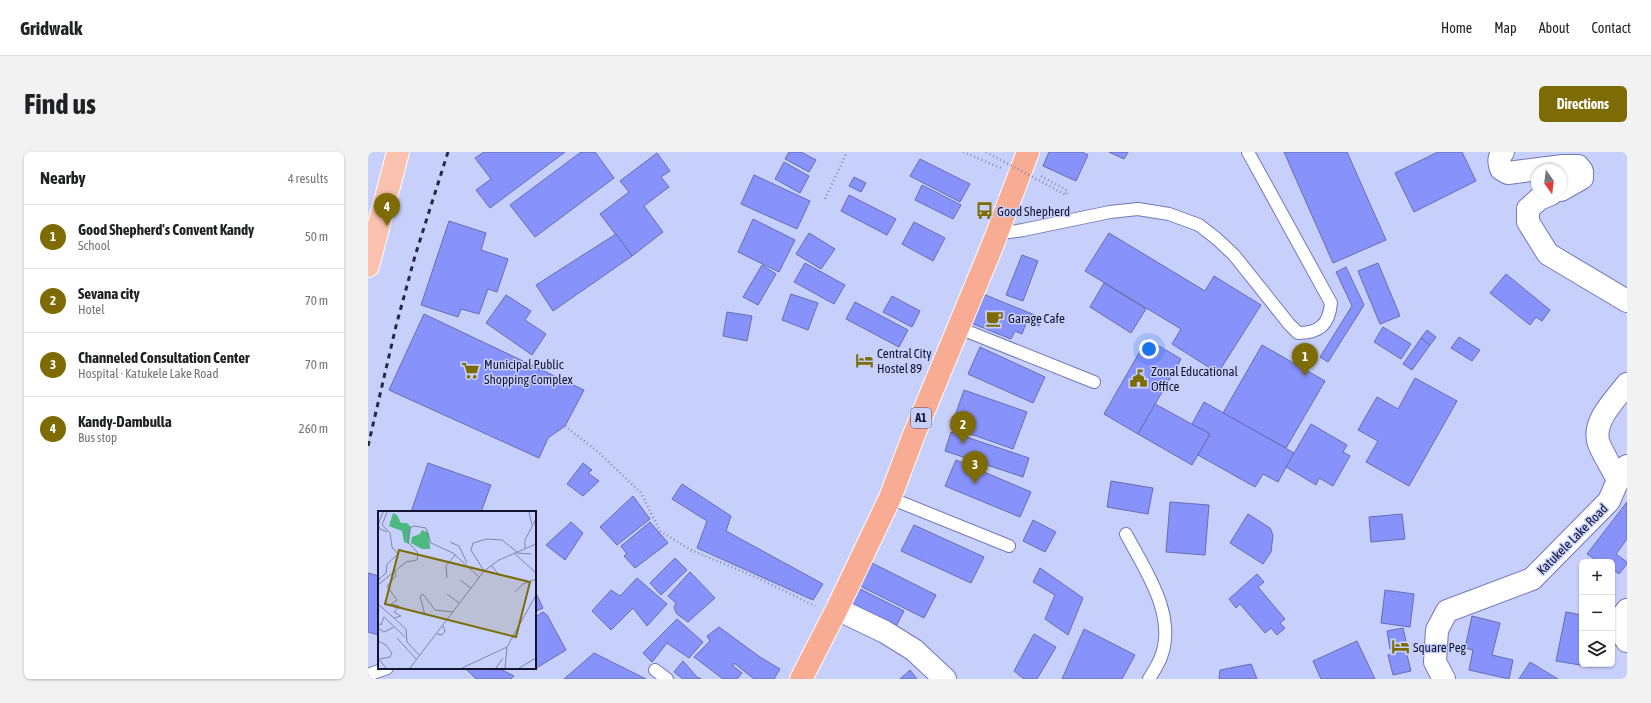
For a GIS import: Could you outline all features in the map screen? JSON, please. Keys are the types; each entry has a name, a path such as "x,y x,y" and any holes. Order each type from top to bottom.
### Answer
{"highway":[{"name":"A1","path":"806,678 890,498 913,437 997,234 1028,152"}],"main road":[{"path":"368,266 398,152"}],"street":[{"path":"1503,152 1500,156 1499,162 1501,169 1508,173 1531,170"},
{"path":"1567,166 1578,166 1582,171 1582,178 1567,187"},
{"path":"1538,200 1528,209 1528,222 1548,254 1627,301"},
{"path":"1622,473 1598,443 1598,429 1603,414 1627,384"},
{"name":"Katukele Lake Road","path":"1444,679 1435,662 1437,630 1447,611 1532,579 1609,502 1622,473"},
{"path":"1627,610 1621,618 1622,634 1627,641"},
{"path":"836,612 886,632 914,650 945,679"}],"lane":[{"path":"997,234 1110,212 1138,209 1169,214 1199,224 1217,239 1234,255 1289,324 1298,333 1309,333 1324,325 1330,315 1331,303 1248,152"},
{"path":"959,328 1094,382"},
{"path":"890,498 1009,546"},
{"path":"1126,534 1156,592 1164,618 1165,638 1161,657 1149,679"},
{"path":"368,675 384,669"},
{"path":"655,670 666,679"}],"path":[{"path":"825,199 848,152"},
{"path":"963,152 980,159"},
{"path":"986,152 1066,195 1068,191 1045,178"},
{"path":"565,426 596,451 642,493 660,531 691,550 836,612"}],"building":[{"path":"484,152 565,152 490,208 476,190 491,179 475,158"},
{"path":"581,152 595,152 614,178 535,237 510,205"},
{"path":"789,152 801,152 816,160 809,172 785,159"},
{"path":"1049,152 1082,152 1088,155 1076,181 1043,166"},
{"path":"1109,152 1128,152 1124,159"},
{"path":"1284,152 1347,152 1386,240 1333,263"},
{"path":"1438,152 1462,152 1476,181 1414,212 1395,173"},
{"path":"657,153 670,171 661,177 669,187 644,206 663,232 632,256 600,214 629,192 620,181"},
{"path":"920,159 970,184 960,202 910,176"},
{"path":"784,162 809,176 800,193 775,179"},
{"path":"754,175 810,201 797,229 741,204"},
{"path":"854,177 866,183 861,192 849,186"},
{"path":"922,185 961,205 953,219 915,200"},
{"path":"849,195 896,219 887,235 841,211"},
{"path":"753,219 795,240 779,272 738,252"},
{"path":"449,221 486,233 481,250 508,259 497,292 488,289 479,314 461,309 458,317 421,305"},
{"path":"914,222 945,238 933,261 902,244"},
{"path":"809,233 835,249 821,269 796,254"},
{"path":"1109,233 1205,291 1214,276 1261,305 1218,373 1172,344 1181,329 1085,271"},
{"path":"616,234 632,256 553,311 536,285"},
{"path":"1022,255 1038,261 1023,301 1006,295"},
{"path":"805,263 845,285 834,304 794,282"},
{"path":"1378,263 1400,316 1380,324 1358,271"},
{"path":"762,265 776,274 758,305 743,297"},
{"path":"1346,267 1364,305 1328,362 1320,357 1352,306 1336,272"},
{"path":"1506,274 1550,310 1542,321 1536,317 1530,325 1490,293"},
{"path":"1104,283 1146,309 1131,333 1090,307"},
{"path":"791,294 818,303 808,330 782,320"},
{"path":"983,294 1042,318 1039,326 1027,321 1022,334 1015,331 1011,339 971,323"},
{"path":"506,295 531,311 525,320 546,334 532,355 486,323"},
{"path":"892,296 920,311 912,327 883,312"},
{"path":"855,302 908,330 899,347 846,319"},
{"path":"727,312 752,316 747,341 723,336"},
{"name":"Municipal Public Shopping Complex","path":"424,314 584,390 565,426 548,438 539,458 389,390"},
{"path":"1383,327 1411,344 1401,359 1374,342"},
{"path":"1427,330 1436,337 1430,345 1421,338"},
{"path":"1459,337 1480,350 1472,361 1451,348"},
{"path":"1421,338 1430,345 1412,370 1403,364"},
{"path":"1147,339 1181,359 1138,434 1104,414"},
{"path":"1262,345 1325,381 1286,448 1223,413"},
{"path":"980,347 1045,377 1033,403 968,374"},
{"path":"1415,378 1457,401 1409,486 1366,462 1378,441 1358,430 1377,397 1398,409"},
{"path":"964,390 1027,412 1013,449 951,427"},
{"path":"1204,402 1294,453 1278,482 1263,474 1255,487 1198,455 1210,434 1192,424"},
{"path":"1155,404 1210,434 1192,465 1138,434"},
{"path":"1311,424 1347,445 1343,452 1350,456 1333,486 1319,478 1316,485 1286,467"},
{"path":"951,432 1029,458 1023,477 945,451"},
{"path":"956,460 1031,492 1020,517 945,486"},
{"path":"428,463 491,485 481,511 411,511"},
{"path":"583,463 592,470 588,473 599,481 583,496 567,484"},
{"path":"1111,481 1153,488 1148,514 1107,507"},
{"path":"682,484 731,516 726,531 823,584 813,600 697,548 707,521 672,499"},
{"path":"633,496 650,519 617,545 600,527"},
{"path":"1170,502 1209,505 1205,555 1166,552"},
{"path":"1627,502 1627,539 1616,554 1627,562 1627,564 1619,574 1615,571 1615,559 1594,559 1587,554"},
{"path":"1248,514 1270,528 1273,535 1271,552 1263,564 1230,543"},
{"path":"1402,514 1405,539 1371,542 1369,517"},
{"path":"1033,520 1056,532 1045,552 1023,541"},
{"path":"571,522 583,533 565,560 546,545"},
{"path":"650,522 668,543 635,568 624,556 627,554 621,546"},
{"path":"914,525 984,557 971,583 901,551"},
{"path":"675,558 687,570 661,595 650,583"},
{"path":"872,563 936,595 924,618 860,586"},
{"path":"1040,568 1083,598 1068,635 1045,619 1055,595 1033,582"},
{"path":"690,572 715,598 688,622 677,614 674,608 676,603 668,596"},
{"path":"368,573 378,576 378,635 368,632"},
{"path":"1257,574 1264,582 1258,587 1285,619 1280,623 1285,628 1277,635 1271,628 1265,633 1240,604 1236,608 1229,599"},
{"path":"637,578 667,604 647,626 633,608 611,630 592,611 611,590 620,596"},
{"path":"858,588 904,611 894,630 848,607"},
{"path":"1385,590 1414,594 1410,627 1381,623"},
{"path":"536,593 543,608 536,612"},
{"path":"543,612 547,615 566,650 536,668 536,616"},
{"path":"1566,612 1579,614 1579,665 1556,661"},
{"path":"1472,616 1500,623 1492,655 1513,660 1509,679 1469,670 1473,650 1465,648"},
{"path":"677,619 703,642 689,658 667,643 652,662 643,653"},
{"path":"719,627 760,657 780,669 774,679 754,679 734,663 733,666 742,673 737,679 723,679 694,657 710,641 707,636"},
{"name":"Square Peg","path":"1403,628 1407,646 1390,649 1387,631"},
{"path":"1084,629 1135,655 1122,679 1062,679"},
{"path":"1034,634 1056,647 1037,679 1024,679 1014,671"},
{"path":"1357,641 1375,679 1321,679 1313,661"},
{"path":"1406,651 1411,671 1393,675 1388,655"},
{"path":"594,653 646,679 564,679"},
{"path":"683,661 697,677 701,679 683,679 674,672"},
{"path":"1530,662 1558,679 1519,679"},
{"path":"1251,664 1257,679 1219,679 1220,670"},
{"path":"466,669 500,669 514,676 511,679 476,679"},
{"path":"910,670 917,679 900,679"}],"railway":[{"path":"368,446 396,326 415,256 448,152"}],"place":[{"name":"Good Shepherd","path":"984,211"},
{"name":"Kandy-Dambulla","path":"387,226"},
{"name":"Garage Cafe","path":"995,318"},
{"name":"Central City Hostel 89","path":"864,360"},
{"name":"Municipal Public Shopping Complex","path":"471,371"},
{"name":"Good Shepherd's Convent Kandy","path":"1305,376"},
{"name":"Zonal Educational Office","path":"1138,378"},
{"name":"Sevana city","path":"963,444"},
{"name":"Channeled Consultation Center","path":"975,484"},
{"name":"Square Peg","path":"1400,647"}]}
